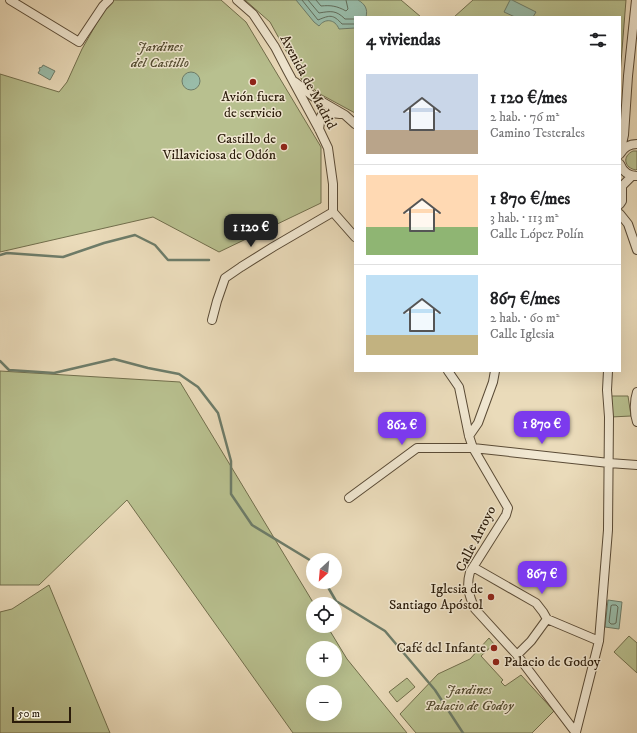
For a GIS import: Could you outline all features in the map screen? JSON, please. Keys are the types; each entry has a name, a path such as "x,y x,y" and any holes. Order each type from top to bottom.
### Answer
{"street":[{"path":"10,0 79,42 103,6 109,0"},
{"name":"Avenida de Madrid","path":"237,0 253,14 275,47 328,148 333,184 333,212"},
{"path":"621,150 633,57 636,0"},
{"path":"292,80 314,97 344,115 354,123"},
{"path":"319,129 321,116 331,113 344,115"},
{"path":"621,153 627,146 637,144"},
{"path":"621,166 624,172 634,176 622,186 621,202"},
{"path":"212,320 224,278 273,246 333,212 354,236"},
{"path":"621,215 628,224 637,250"},
{"path":"449,372 459,387 469,436 473,448"},
{"path":"469,436 478,423 494,382 495,372"},
{"path":"576,732 599,641 607,547 609,463 608,372"},
{"path":"637,392 635,397 635,417 637,422"},
{"path":"349,498 417,448 473,448 609,463 637,464"},
{"name":"Calle Arroyo","path":"473,448 508,508 506,515 470,572 468,580 470,600 475,609 517,655 576,732"},
{"path":"474,567 536,603 547,619 599,641"},
{"path":"517,655 531,641 547,619"}],"green space":[{"name":"Jardines del Castillo","path":"114,0 221,0 246,22 321,147 321,203 219,252 153,217 0,252 0,74 59,92 67,82 82,49 103,12"},
{"path":"245,0 401,0 420,16 354,16 354,112 320,94 302,80 270,22"},
{"path":"473,0 626,0 621,62 621,16 455,16"},
{"path":"633,151 637,151 636,170 629,167 626,162 627,156"},
{"path":"0,371 180,382 310,597 306,597 306,633 331,633 336,641 306,641 306,677 342,677 342,651 407,733 293,733 127,500 39,585 0,585"},
{"path":"611,396 628,396 631,416 611,417"},
{"path":"49,585 110,733 0,733 0,612 12,609"},
{"path":"629,636 637,643 637,673 614,652"},
{"name":"Jardines Palacio de Godoy","path":"489,638 494,644 481,656 503,680 501,682 505,686 521,675 554,711 532,733 416,733 400,714 438,674 470,659"},
{"path":"407,678 415,687 397,702 389,692"}],"water":[{"path":"296,0 358,0 365,7 367,12 366,16 354,16 354,28 339,29 335,23 330,21 321,23 319,26"},
{"path":"510,0 512,0 536,12 534,16 513,16 504,12"},
{"path":"43,65 55,71 50,80 38,73 40,70 39,68"},
{"path":"191,72 197,75 200,81 197,87 191,90 185,87 182,81 185,75"},
{"path":"608,600 622,602 619,629 605,627"}],"waterway":[{"path":"0,255 7,253 63,257 104,243 135,235 155,245 168,260 209,260"},
{"path":"0,361 9,370 54,373 114,359 179,374 198,387 218,413 231,461 231,494 252,525 306,558"},
{"path":"329,589 336,601 385,631 435,690 463,733"}],"place":[{"name":"Avión fuera de servicio","path":"253,82"},
{"name":"Castillo de Villaviciosa de Odón","path":"284,147"},
{"name":"Iglesia de Santiago Apóstol","path":"491,597"},
{"name":"Café del Infante","path":"494,648"},
{"name":"Palacio de Godoy","path":"496,662"}]}
